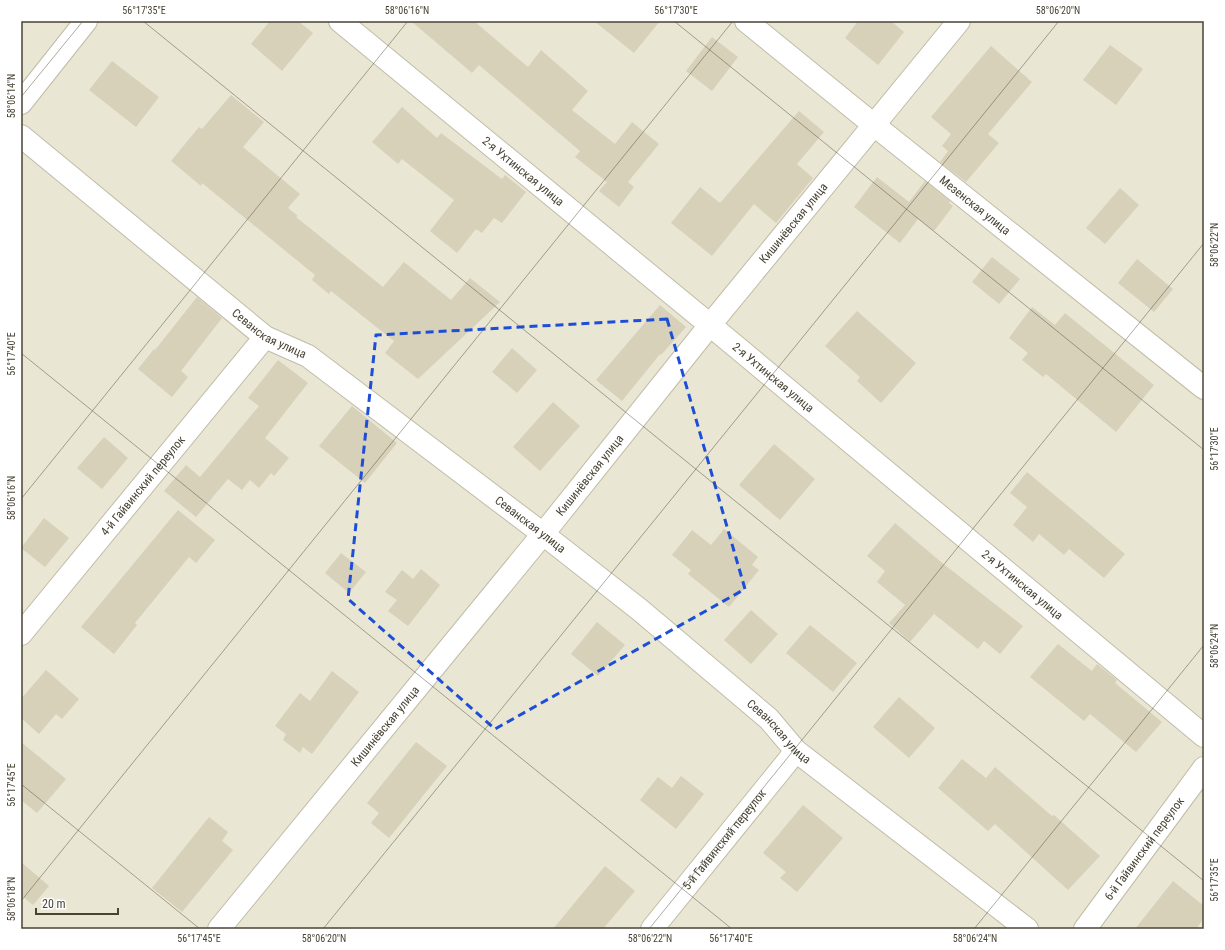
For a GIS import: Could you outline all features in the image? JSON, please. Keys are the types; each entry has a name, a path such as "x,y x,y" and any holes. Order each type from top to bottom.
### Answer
{"street":[{"path":"21,103 86,21"},
{"name":"2-я Ухтинская улица","path":"340,21 710,325 1204,736"},
{"name":"Мезенская улица","path":"746,21 1204,388"},
{"name":"Кишинёвская улица","path":"219,929 543,534 710,325 959,21"},
{"name":"Севанская улица","path":"21,136 265,337 308,356 543,534 640,610 763,714 796,751 1027,929"},
{"name":"4-й Гайвинский переулок","path":"21,634 265,337"},
{"name":"5-й Гайвинский переулок","path":"652,929 796,751"},
{"name":"6-й Гайвинский переулок","path":"1085,929 1204,768"}],"highlighted area":[{"path":"667,319 745,589 495,729 348,599 376,335"}],"shaded area":[{"path":"21,21 1204,21 1204,929 21,929"}],"building":[{"path":"270,21 298,21 313,33 282,71 251,44"},
{"path":"411,21 474,21 528,67 541,50 588,91 572,110 615,144 632,122 659,144 628,182 634,187 619,207 599,191 607,182 575,157 580,151 479,65 472,73"},
{"path":"594,21 660,21 634,53"},
{"path":"858,21 891,21 904,32 878,65 845,38"},
{"path":"712,37 738,57 712,91 686,71"},
{"path":"1110,45 1143,69 1116,105 1083,80"},
{"path":"991,46 1032,82 988,134 999,143 966,182 940,162 948,151 942,146 951,134 931,117"},
{"path":"112,61 159,97 136,127 89,90"},
{"path":"231,95 264,122 243,147 300,194 288,208 298,216 296,217 383,287 404,262 451,300 470,278 500,302 418,379 385,353 394,341 331,291 329,294 312,280 315,275 202,183 201,186 171,161 199,127 202,129"},
{"path":"402,107 437,138 441,133 502,179 505,175 526,192 502,223 494,218 482,233 476,229 457,253 430,231 454,200 402,159 398,164 372,142"},
{"path":"799,111 824,132 797,164 813,178 776,223 754,204 712,256 671,223 700,187 720,203"},
{"path":"877,177 909,202 925,181 950,201 949,203 953,206 934,231 918,219 900,243 854,207"},
{"path":"1120,188 1139,205 1105,244 1086,228"},
{"path":"992,257 1020,279 999,304 972,282"},
{"path":"1137,259 1173,289 1154,312 1118,283"},
{"path":"197,297 222,318 181,371 188,377 172,397 138,369"},
{"path":"660,305 686,327 661,355 660,354 622,401 596,380"},
{"path":"1032,307 1055,325 1065,313 1154,385 1116,432 1046,374 1043,377 1022,360 1028,353 1009,338"},
{"path":"857,311 916,363 881,403 857,381 860,377 825,346"},
{"path":"512,348 537,370 517,393 492,372"},
{"path":"278,360 308,383 265,438 289,458 274,476 271,473 259,488 250,480 242,490 228,479 196,517 164,491 186,465 200,477 259,406 248,398"},
{"path":"553,402 580,426 540,471 513,447"},
{"path":"352,406 397,443 365,483 319,446"},
{"path":"104,437 128,458 102,489 77,468"},
{"path":"774,444 815,479 780,520 739,485"},
{"path":"1027,472 1125,554 1104,578 1069,549 1064,555 1039,534 1033,542 1013,525 1027,507 1010,493"},
{"path":"178,510 215,540 196,563 189,557 135,623 137,625 114,654 81,627"},
{"path":"44,518 69,538 45,567 21,548"},
{"path":"895,523 941,562 1023,626 1000,654 984,641 978,649 934,614 910,642 889,623 905,605 877,582 885,571 867,556"},
{"path":"724,529 758,557 752,565 759,570 729,607 688,574 691,570 672,555 692,530 711,545"},
{"path":"341,553 366,572 349,593 325,573"},
{"path":"421,569 440,585 408,626 388,611 397,600 385,592 402,570 413,579"},
{"path":"751,610 778,634 751,664 724,640"},
{"path":"597,622 625,645 598,676 571,654"},
{"path":"810,625 857,663 833,692 786,653"},
{"path":"1058,644 1092,671 1097,664 1117,680 1115,683 1162,722 1136,752 1090,714 1084,721 1030,677"},
{"path":"46,670 79,699 62,719 56,714 39,734 21,718 21,699"},
{"path":"332,671 359,692 312,754 303,747 300,753 283,740 286,734 275,726 300,693 310,701"},
{"path":"899,697 935,728 909,758 873,727"},
{"path":"21,742 66,779 37,813 21,800"},
{"path":"416,742 447,766 389,838 371,823 379,813 367,803"},
{"path":"962,759 986,778 995,767 1052,816 1054,815 1100,856 1068,890 995,824 988,831 938,788"},
{"path":"681,776 704,794 676,829 640,800 658,777 672,788"},
{"path":"803,805 843,838 797,892 780,878 786,872 763,853"},
{"path":"209,817 228,832 222,841 233,850 182,912 152,888"},
{"path":"21,862 49,886 33,905 21,895"},
{"path":"605,866 635,891 603,929 553,929"},
{"path":"1173,881 1204,906 1204,918 1196,929 1135,929"}]}
